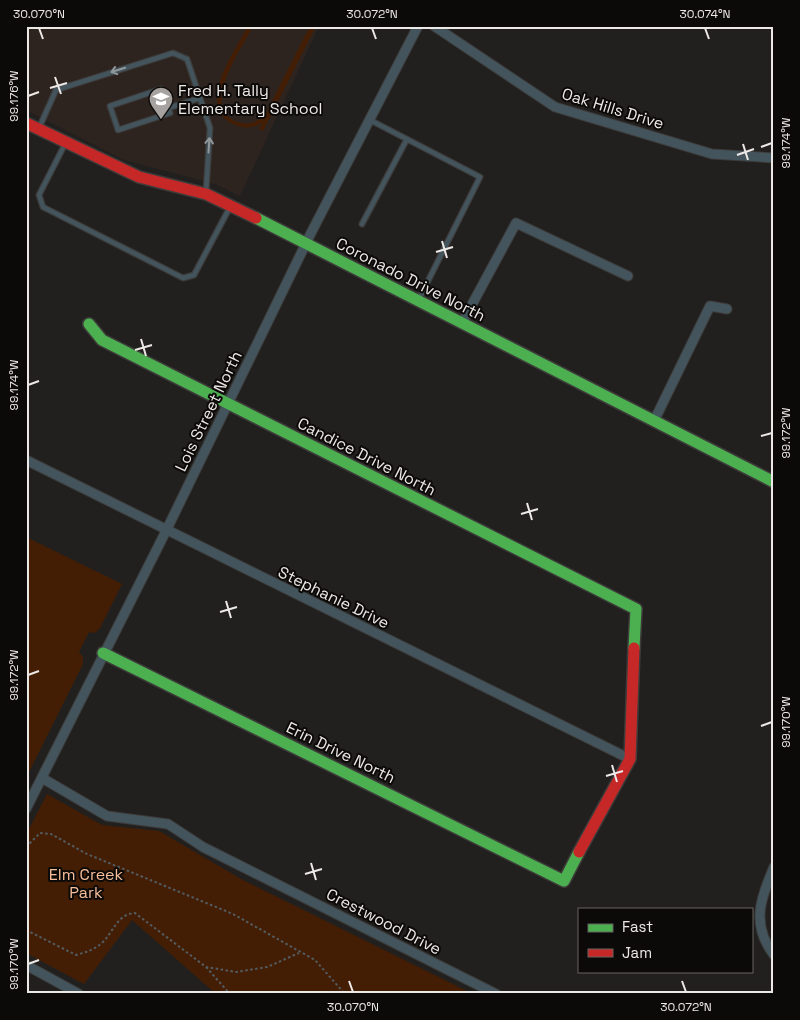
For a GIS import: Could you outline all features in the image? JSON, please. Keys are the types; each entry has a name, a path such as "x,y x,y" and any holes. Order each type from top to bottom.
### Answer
{"street":[{"name":"Lois Street North","path":"26,809 166,531 306,245 418,26"},
{"name":"Oak Hills Drive","path":"434,26 555,107 712,154 774,158"},
{"name":"Coronado Drive North","path":"26,123 139,177 206,194 231,205 306,245 419,300 774,482"},
{"path":"462,322 516,223 628,276"},
{"path":"654,421 710,306 727,310"},
{"name":"Candice Drive North","path":"89,324 102,340 636,609 630,759"},
{"name":"Stephanie Drive","path":"26,460 166,531 630,759"},
{"name":"Erin Drive North","path":"103,653 564,881 630,759"},
{"name":"Crestwood Drive","path":"42,778 107,816 168,824 203,848 496,994"},
{"path":"774,867 762,893 759,930 774,955"},
{"path":"26,965 79,994"}],"lane":[{"path":"39,129 56,90 173,53 187,59 210,128 206,194"},
{"path":"161,89 168,108 170,113 118,130 110,106 161,89"},
{"path":"168,108 200,98"},
{"path":"370,120 480,177 419,300"},
{"path":"362,224 407,139"},
{"path":"66,142 39,196 43,207 183,278 194,275 231,205"}],"path":[{"path":"26,846 40,833 51,834 87,854 233,914 299,953 315,960 345,994"},
{"path":"26,930 76,955 91,952 104,941 121,917 135,913 206,966 230,994"},
{"path":"206,966 236,972 267,967 299,953"}],"shaded area":[{"name":"Fred H. Tally Elementary School","path":"26,26 319,26 240,196 215,184 124,160 26,110"}],"green space":[{"path":"248,26 253,26 233,63 222,92 222,105 227,115 238,122 246,123 257,120 266,113 310,26 316,26 263,131 259,129 262,123 246,127 237,126 229,122 220,113 217,102 222,76"},
{"path":"26,537 122,584 100,628 95,633 89,632 79,652 83,657 83,664 29,772 26,771"},
{"name":"Elm Creek Park","path":"47,794 102,825 159,831 241,879 473,994 216,994 132,920 84,984 26,953 26,835"}],"traffic: fast":[{"path":"256,218 774,482"},
{"path":"89,324 102,340 636,609 634,648"},
{"path":"103,653 564,881 579,852"}],"traffic: jam":[{"path":"26,123 139,177 206,194 256,218"},
{"path":"579,852 630,759 634,648"}],"place":[{"name":"Fred H. Tally Elementary School","path":"161,120"}]}
